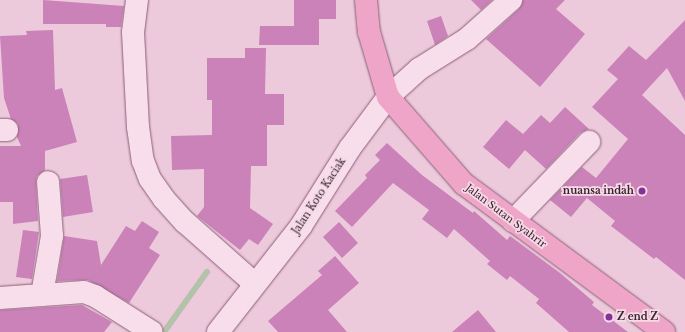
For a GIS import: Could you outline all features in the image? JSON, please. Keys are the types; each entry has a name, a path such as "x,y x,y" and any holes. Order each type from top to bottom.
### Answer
{"main road":[{"name":"Jalan Sutan Syahrir","path":"366,0 369,32 388,97 464,184 664,332"}],"street":[{"path":"137,0 133,32 138,127 143,161 150,179 164,199 189,226 254,283"},
{"name":"Jalan Koto Kaciak","path":"218,332 254,283 301,226 350,148 388,97 419,69 438,59 467,39 511,0"},
{"path":"513,221 589,142"},
{"path":"42,295 52,236 48,182"},
{"path":"0,298 84,292 95,296 152,332"}],"building":[{"path":"43,0 124,6 121,27 106,27 106,24 43,24"},
{"path":"294,0 336,0 336,19 319,19 319,45 259,45 260,26 294,26"},
{"path":"471,0 492,0 481,10"},
{"path":"523,0 565,0 556,9 585,34 540,87 486,39 519,9"},
{"path":"441,16 448,36 435,45 427,21"},
{"path":"685,20 685,101 667,68 642,95 685,135 685,280 656,257 654,259 611,226 615,221 587,198 571,217 550,200 582,167 596,178 628,139 592,107 618,79 607,70 629,46 646,60"},
{"path":"53,30 55,90 62,88 77,142 45,151 45,170 37,176 36,183 38,221 13,224 13,202 0,202 0,146 21,146 17,137 18,124 11,119 4,98 0,36 27,35 26,31"},
{"path":"245,48 266,48 265,94 284,94 284,125 267,125 267,166 251,166 250,208 273,224 258,245 249,239 240,250 197,216 204,207 204,169 172,170 171,136 212,135 212,100 207,100 207,58 245,58"},
{"path":"565,107 589,129 580,133 546,169 525,150 509,169 483,147 506,120 523,134 541,115 550,123"},
{"path":"387,143 422,175 473,213 474,211 507,240 510,236 560,273 594,302 592,305 628,332 569,332 536,303 539,299 510,276 507,280 487,264 490,261 454,229 447,238 422,219 429,210 393,183 352,227 335,211 367,178 365,175 380,160 375,155"},
{"path":"87,175 93,212 63,217 60,179"},
{"path":"142,221 159,232 149,248 160,255 129,303 88,280 57,281 64,236 97,241 101,265 126,226 135,231"},
{"path":"339,222 358,243 342,258 323,237"},
{"path":"23,230 39,232 32,279 16,277"},
{"path":"335,256 359,283 328,310 347,332 278,332 268,321 322,275 318,271"},
{"path":"82,305 112,322 104,332 0,332 0,310"},
{"path":"478,310 496,332 452,332"}],"waterway":[{"path":"164,332 207,272"}],"place":[{"name":"nuansa indah","path":"642,191"},
{"name":"Z end Z","path":"609,317"}]}
